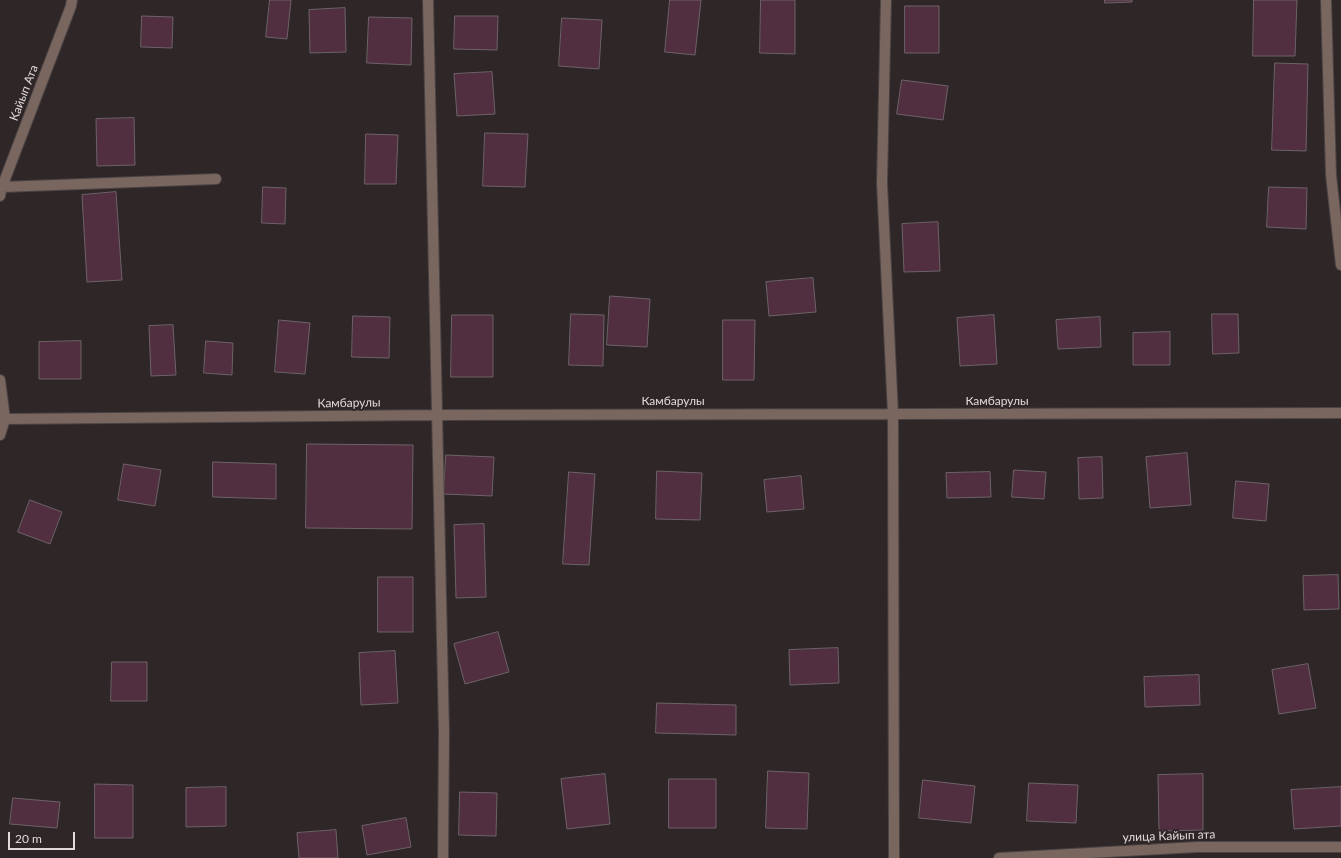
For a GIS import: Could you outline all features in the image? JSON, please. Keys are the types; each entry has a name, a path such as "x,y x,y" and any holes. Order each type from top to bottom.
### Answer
{"street":[{"name":"Кайып Ата","path":"1,191 72,0"},
{"path":"428,0 444,732 443,858"},
{"path":"886,0 882,183 893,414 894,858"},
{"path":"1326,0 1331,176 1341,265"},
{"path":"1,191 216,179"},
{"path":"0,380 5,419 0,435"},
{"name":"Камбарулы","path":"5,419 436,415 1341,413"},
{"name":"улица Кайып ата","path":"998,858 1197,847 1341,847"}],"building":[{"path":"270,0 291,0 287,39 266,37"},
{"path":"670,0 701,0 695,55 665,52"},
{"path":"761,0 795,0 795,54 760,53"},
{"path":"1105,0 1132,0 1132,2 1105,3"},
{"path":"1254,0 1297,0 1295,56 1253,56"},
{"path":"905,6 939,6 939,53 905,53"},
{"path":"345,8 346,52 310,53 309,10"},
{"path":"142,16 173,17 172,48 141,47"},
{"path":"455,16 498,16 497,50 454,49"},
{"path":"369,17 412,18 411,65 367,63"},
{"path":"562,18 602,20 599,69 559,66"},
{"path":"1275,63 1308,64 1306,151 1272,150"},
{"path":"492,72 495,114 457,116 454,74"},
{"path":"902,80 948,86 943,120 897,114"},
{"path":"134,118 135,165 97,166 96,119"},
{"path":"485,133 528,134 525,187 483,186"},
{"path":"366,134 398,135 396,184 365,184"},
{"path":"263,187 286,188 285,224 262,223"},
{"path":"1269,187 1307,188 1306,229 1267,227"},
{"path":"116,192 122,280 87,282 82,195"},
{"path":"938,222 940,271 904,272 902,224"},
{"path":"813,278 816,312 769,316 766,282"},
{"path":"610,296 650,299 647,347 607,345"},
{"path":"571,314 604,315 603,366 569,365"},
{"path":"1212,314 1238,314 1239,353 1213,354"},
{"path":"452,315 493,315 493,377 451,377"},
{"path":"994,315 997,364 960,366 957,318"},
{"path":"353,316 390,317 389,358 352,357"},
{"path":"1100,317 1101,347 1058,349 1056,320"},
{"path":"279,320 310,323 305,374 275,372"},
{"path":"723,320 755,320 754,380 723,380"},
{"path":"173,325 176,375 151,376 149,326"},
{"path":"1170,332 1170,365 1133,365 1133,333"},
{"path":"81,341 81,379 39,379 39,342"},
{"path":"206,341 233,343 232,375 204,373"},
{"path":"307,444 413,445 412,529 306,528"},
{"path":"1187,453 1191,505 1150,508 1146,457"},
{"path":"446,455 494,457 492,496 444,494"},
{"path":"1102,457 1103,498 1079,499 1078,458"},
{"path":"213,462 276,464 276,499 213,497"},
{"path":"124,464 161,470 155,506 118,500"},
{"path":"1014,470 1046,472 1044,499 1012,497"},
{"path":"657,471 702,473 700,520 656,519"},
{"path":"569,472 595,474 589,565 563,564"},
{"path":"990,472 991,497 947,498 946,473"},
{"path":"801,476 804,509 767,512 764,480"},
{"path":"1236,481 1269,484 1266,521 1233,518"},
{"path":"30,500 62,512 50,544 18,532"},
{"path":"484,524 486,597 456,598 454,525"},
{"path":"1338,575 1339,609 1304,610 1303,576"},
{"path":"378,577 413,577 413,632 378,632"},
{"path":"498,632 509,672 465,684 454,644"},
{"path":"838,648 839,683 790,685 789,650"},
{"path":"395,651 398,703 361,705 359,653"},
{"path":"112,662 147,662 147,701 111,701"},
{"path":"1308,664 1316,708 1279,714 1272,670"},
{"path":"1199,675 1200,705 1145,707 1144,677"},
{"path":"657,703 736,705 736,735 656,733"},
{"path":"768,771 809,773 807,829 766,828"},
{"path":"605,774 610,824 567,829 561,779"},
{"path":"1203,774 1203,830 1159,831 1158,775"},
{"path":"669,779 716,779 716,828 669,828"},
{"path":"923,780 975,786 971,823 919,818"},
{"path":"1029,783 1078,785 1076,823 1027,821"},
{"path":"95,784 133,785 133,838 95,838"},
{"path":"226,787 226,826 186,827 186,788"},
{"path":"1341,787 1341,826 1294,829 1291,790"},
{"path":"460,792 497,793 496,836 459,835"},
{"path":"13,798 60,802 57,828 10,824"},
{"path":"406,818 411,847 367,855 362,826"},
{"path":"336,830 338,858 299,858 297,833"}]}
